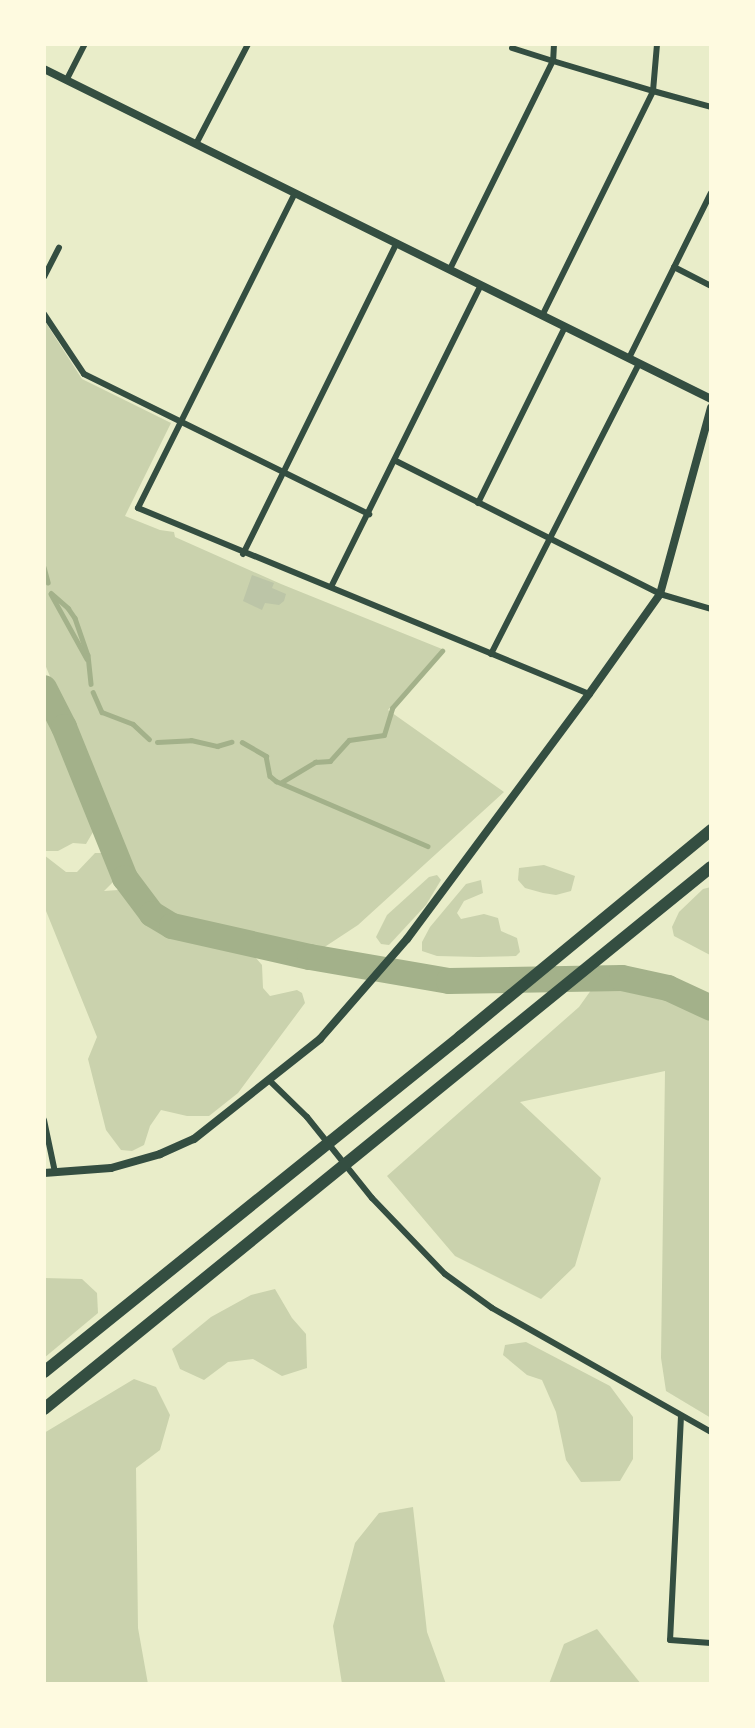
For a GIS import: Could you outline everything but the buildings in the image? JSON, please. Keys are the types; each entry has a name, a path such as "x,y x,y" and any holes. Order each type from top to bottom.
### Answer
{"highway":[{"path":"44,1372 460,1037 711,830"},
{"path":"44,1409 711,867"}],"street":[{"path":"67,79 85,44"},
{"path":"197,144 247,44"},
{"path":"450,269 553,61 554,44"},
{"path":"543,314 653,91 657,44"},
{"path":"512,48 711,107"},
{"path":"44,69 543,314 711,400"},
{"path":"295,193 138,508 243,554 331,587 589,694"},
{"path":"629,358 711,193"},
{"path":"243,554 397,243"},
{"path":"44,277 59,248"},
{"path":"674,267 711,286"},
{"path":"331,587 396,461 481,285"},
{"path":"44,314 85,374 369,514"},
{"path":"478,503 565,327"},
{"path":"491,654 639,363"},
{"path":"44,1173 111,1168 160,1154 194,1139 271,1082 320,1040 407,939 660,594 711,408"},
{"path":"396,461 660,594 711,609"},
{"path":"271,1082 307,1117 372,1198 445,1274 492,1308 711,1432"},
{"path":"44,1120 55,1172"},
{"path":"681,1416 670,1640 711,1643"}],"green space":[{"path":"44,320 82,379 171,423 125,516 160,530 174,532 175,537 281,584 442,649 388,710 504,792 358,925 320,950 178,918 154,906 134,882 109,839 85,761 44,662"},
{"path":"44,715 79,778 93,832 86,844 73,843 58,851 44,851"},
{"path":"95,853 108,853 116,879 104,891 118,890 129,895 140,915 172,936 248,949 262,965 263,988 270,996 297,990 302,993 305,1003 238,1093 209,1116 187,1116 161,1110 150,1126 144,1145 132,1151 121,1150 106,1130 88,1059 97,1037 44,906 44,855 66,872 77,872"},
{"path":"544,865 575,876 571,891 556,895 543,893 525,888 518,880 519,868"},
{"path":"437,875 441,880 426,905 389,945 381,944 376,937 387,915 429,877"},
{"path":"481,880 483,893 464,901 457,913 461,919 484,914 498,918 501,931 517,938 520,952 516,956 478,957 437,956 422,951 422,942 430,927 466,884"},
{"path":"711,887 710,955 674,936 672,927 679,912 703,889"},
{"path":"625,981 675,996 685,1009 711,1020 711,1418 666,1391 661,1358 665,1071 520,1102 601,1178 575,1266 541,1299 455,1256 387,1176 579,1007 594,986"},
{"path":"44,1278 82,1279 97,1293 98,1313 44,1358"},
{"path":"275,1289 292,1318 306,1334 307,1368 282,1376 253,1359 228,1362 204,1380 180,1369 172,1349 211,1317 251,1295"},
{"path":"526,1342 610,1386 633,1417 633,1459 620,1481 581,1482 566,1460 556,1412 542,1380 527,1375 503,1355 505,1345"},
{"path":"134,1379 156,1387 170,1415 160,1450 136,1468 138,1628 148,1684 44,1684 44,1433"},
{"path":"413,1507 427,1632 446,1684 342,1684 333,1626 355,1543 379,1513"},
{"path":"597,1629 641,1684 549,1684 564,1644"}],"waterway":[{"path":"44,567 48,582"},
{"path":"51,593 75,618 88,655 91,684"},
{"path":"51,594 87,659"},
{"path":"282,782 315,762 330,761 349,740 384,735 392,708 442,651"},
{"path":"44,688 64,727 125,878 152,914 172,926 310,957 449,981 622,978 668,988 711,1008"},
{"path":"93,692 102,712 133,724 149,739"},
{"path":"157,742 191,740 217,746 231,742"},
{"path":"242,742 266,756 270,776 276,781 428,846"}]}
